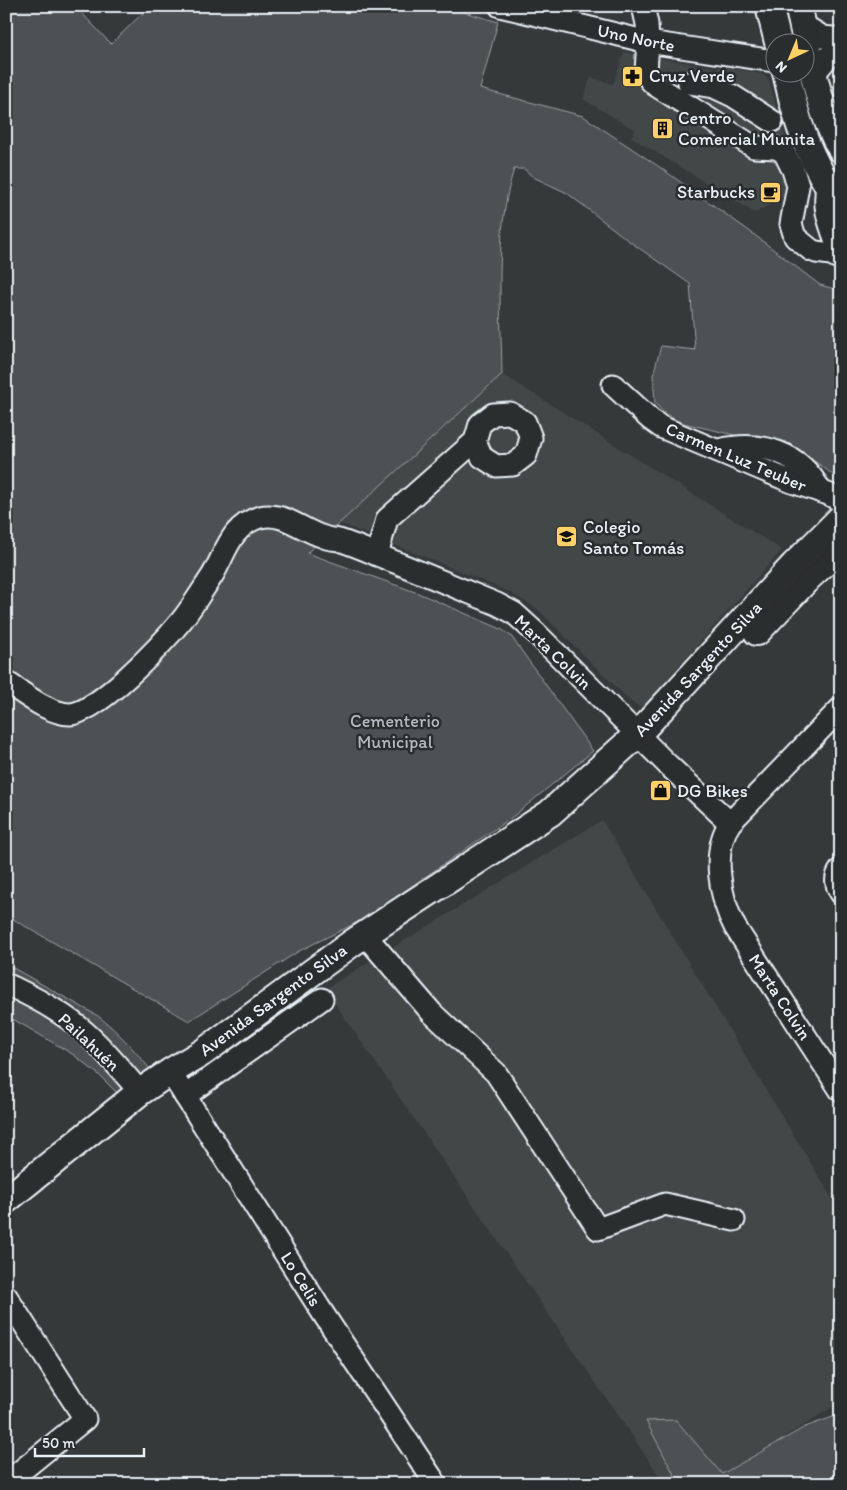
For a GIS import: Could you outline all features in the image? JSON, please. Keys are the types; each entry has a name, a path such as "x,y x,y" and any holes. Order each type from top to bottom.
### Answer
{"main road":[{"path":"769,6 776,32"},
{"path":"801,16 805,32"},
{"path":"814,74 827,120 841,149"},
{"path":"788,83 805,140 837,219"},
{"name":"Avenida Sargento Silva","path":"6,1200 140,1092 202,1053 365,935 550,813 573,802 624,770 644,741 794,565 841,518"},
{"name":"Avenida Sargento Silva","path":"644,741 773,616 809,577 841,548"}],"street":[{"name":"Uno Norte","path":"500,6 531,10 648,42 764,60"},
{"path":"643,6 648,42 646,71 655,85 684,91 714,87 733,96 772,121"},
{"path":"801,16 823,37 841,39"},
{"path":"684,91 708,52"},
{"path":"814,74 829,56 841,52"},
{"path":"754,147 772,121 788,83"},
{"path":"684,91 754,147 780,149 788,157 798,186 791,218 792,230 795,237 805,246 816,252 837,219"},
{"name":"Carmen Luz Teuber","path":"613,385 660,427 841,501"},
{"path":"377,555 388,519 476,441"},
{"name":"Marta Colvin","path":"6,682 38,703 57,712 71,714 84,710 97,702 135,670 181,621 214,573 233,535 241,527 260,517 271,516 289,520 324,538 337,540 377,555 497,604 514,613 536,633 644,741 725,832 720,855 721,887 728,913 740,936 841,1091"},
{"path":"725,832 841,708"},
{"path":"841,868 836,884 841,893"},
{"path":"365,935 432,1014 496,1073 598,1229 665,1204 734,1220"},
{"name":"Pailahuén","path":"6,984 51,1007 79,1027 106,1053 140,1092"},
{"name":"Avenida Sargento Silva","path":"185,1096 322,999"},
{"name":"Lo Celis","path":"170,1072 324,1315 436,1484"},
{"path":"6,1296 14,1328 85,1419 6,1483"}],"shaded area":[{"path":"624,52 717,68 722,66 762,74 764,76 764,82 770,82 781,126 802,173 805,185 755,213 631,137 635,130 583,99 591,77 613,84"},
{"name":"Colegio Santo Tomás","path":"502,374 782,550 642,708 631,702 536,608 509,592 339,523"},
{"path":"602,820 841,1213 841,1402 708,1484 665,1484 325,989"}],"green space":[{"name":"Cementerio Municipal","path":"6,6 75,6 111,44 150,6 444,6 498,22 480,89 583,116 748,230 820,285 835,289 841,299 841,481 816,462 773,444 679,422 663,412 655,403 653,375 661,346 695,350 690,284 629,241 567,193 533,177 524,169 514,169 508,193 501,244 502,374 307,553 418,593 501,629 511,636 593,751 515,815 364,919 299,951 189,1021 6,915"},
{"path":"6,964 98,1016 114,1029 154,1074 142,1077 34,987 6,973"},
{"path":"6,993 61,1026 97,1060 121,1087 123,1093 121,1097 99,1075 74,1055 6,1015"},
{"path":"841,1414 841,1484 679,1484 646,1421 676,1420 722,1474 805,1427"}],"place":[{"name":"Cruz Verde","path":"633,76"},
{"name":"Centro Comercial Munita","path":"662,128"},
{"name":"Starbucks","path":"771,192"},
{"name":"Colegio Santo Tomás","path":"567,537"},
{"name":"DG Bikes","path":"661,791"}]}
